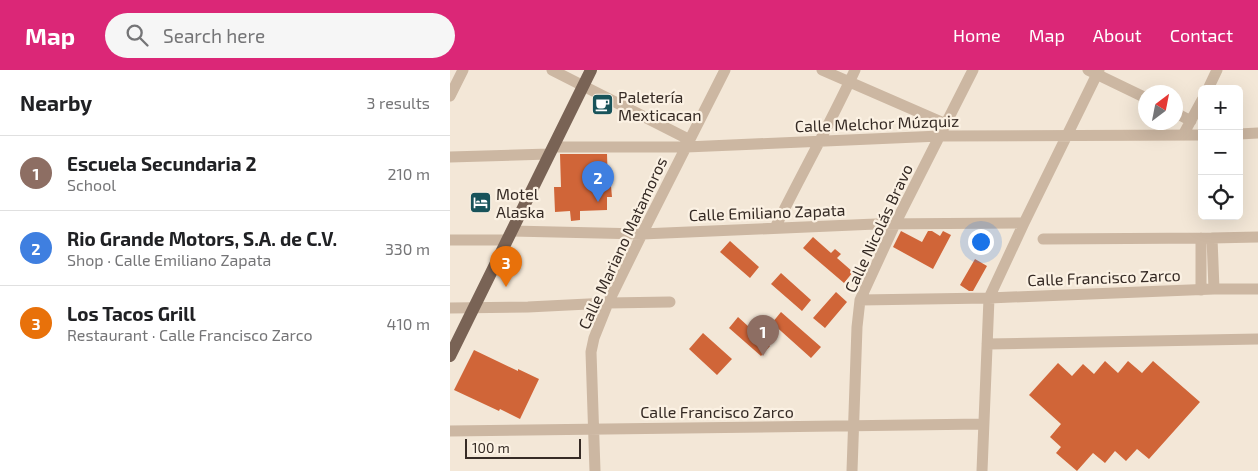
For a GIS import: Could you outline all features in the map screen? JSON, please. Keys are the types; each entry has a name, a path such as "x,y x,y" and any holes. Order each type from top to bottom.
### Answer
{"main road":[{"path":"450,356 591,70"}],"street":[{"path":"450,96 463,70"},
{"path":"552,70 688,144"},
{"name":"Calle Mariano Matamoros","path":"595,471 591,352 594,338 608,303 725,70"},
{"path":"822,70 946,124"},
{"path":"775,228 855,70"},
{"name":"Calle Nicolás Bravo","path":"852,471 857,327 860,300 895,224 973,70"},
{"path":"1210,85 1217,70"},
{"path":"982,471 989,298 1095,71 1138,94"},
{"path":"1183,135 1198,108"},
{"path":"1183,117 1191,121"},
{"path":"1243,134 1258,133"},
{"name":"Calle Melchor Múzquiz","path":"450,157 688,144 940,136 1198,134"},
{"name":"Calle Emiliano Zapata","path":"450,240 509,235 642,234 895,224 1024,223"},
{"path":"1043,239 1258,237"},
{"path":"1206,238 1214,289"},
{"path":"1201,290 1206,238"},
{"name":"Calle Francisco Zarco","path":"860,300 989,298 1258,289"},
{"path":"450,308 670,302"},
{"path":"987,344 1258,339"},
{"name":"Calle Francisco Zarco","path":"450,431 983,424"}],"building":[{"path":"560,154 607,154 608,186 611,186 612,197 607,197 607,210 580,211 580,220 571,221 570,211 555,212 554,187 561,187"},
{"path":"901,231 922,242 928,231 932,231 940,236 943,231 951,235 933,269 893,247"},
{"path":"813,237 831,253 835,249 841,254 837,258 853,272 844,283 803,248"},
{"path":"730,241 759,267 750,278 720,252"},
{"path":"975,259 987,266 973,291 969,291 960,285"},
{"path":"781,273 811,300 802,311 771,284"},
{"path":"836,292 847,302 825,328 813,318"},
{"path":"781,312 821,347 811,358 772,323"},
{"path":"738,317 770,346 761,356 729,328"},
{"path":"703,333 732,359 717,375 689,349"},
{"path":"474,350 539,379 520,419 454,390"},
{"path":"1105,361 1118,373 1128,361 1142,373 1153,361 1200,402 1149,459 1137,449 1126,461 1115,451 1105,463 1093,453 1077,471 1056,453 1061,447 1050,437 1061,424 1029,395 1058,363 1072,376 1083,364 1094,374"}],"place":[{"name":"Paletería Mexticacan","path":"602,105"},
{"name":"Motel Alaska","path":"480,202"},
{"name":"Rio Grande Motors, S.A. de C.V.","path":"598,202"},
{"name":"Los Tacos Grill","path":"506,287"},
{"name":"Escuela Secundaria 2","path":"763,356"}]}
